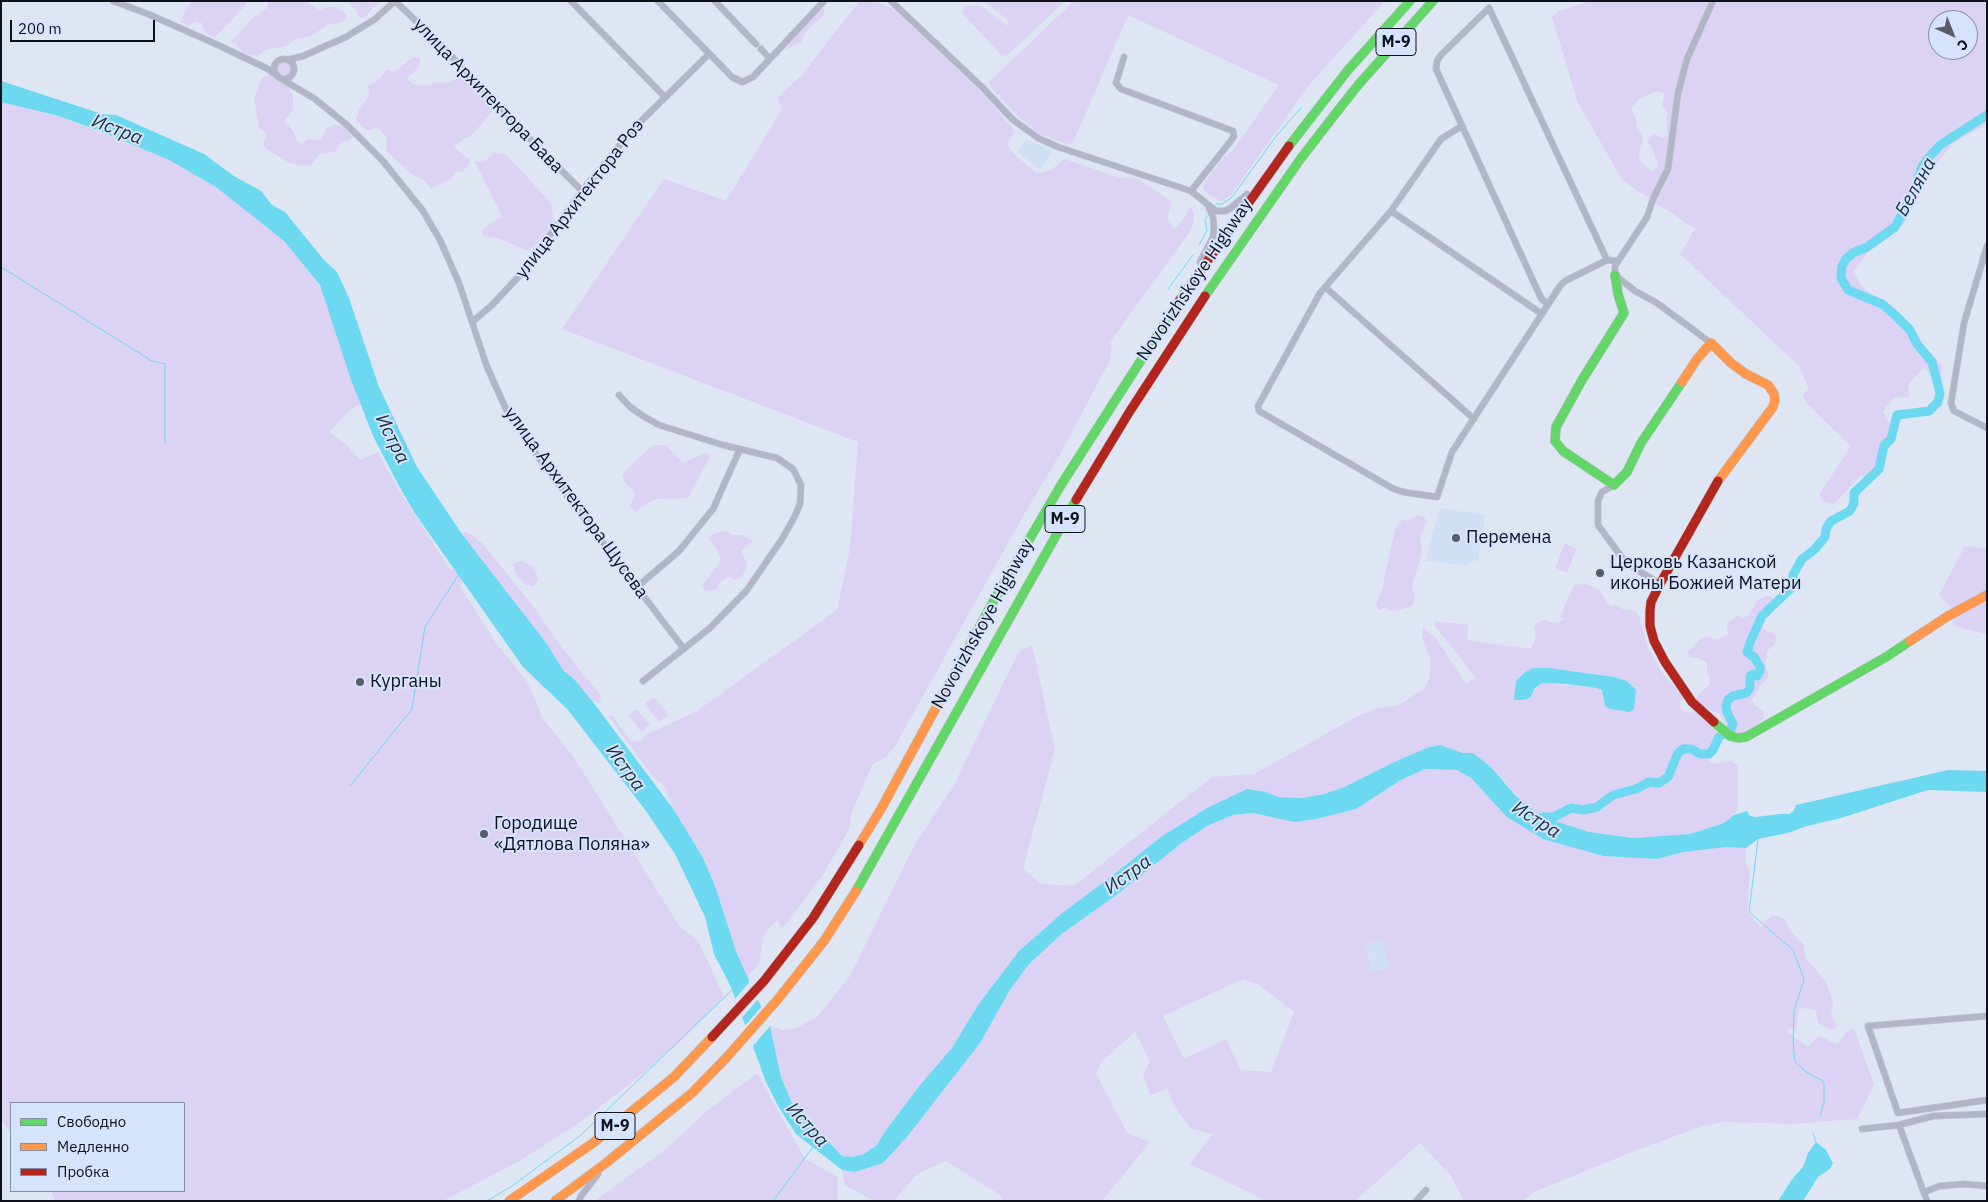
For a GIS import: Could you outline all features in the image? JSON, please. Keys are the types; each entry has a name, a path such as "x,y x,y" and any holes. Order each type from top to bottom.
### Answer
{"main road":[{"name":"Novorizhskoye Highway","path":"509,1201 552,1173 628,1117 674,1078 711,1040 785,954 830,892 876,816 1023,551 1112,403 1186,290 1275,162 1348,70 1410,1"},
{"name":"Novorizhskoye Highway","path":"555,1201 606,1164 692,1093 727,1057 824,941 868,872 1033,574 1130,411 1263,211 1359,84 1433,1"},
{"path":"1616,275 1618,294 1624,313 1556,427 1555,441 1563,451 1614,485 1624,477 1641,443 1697,359 1711,343 1731,363 1772,389 1775,400 1774,407 1722,473 1660,584 1650,611 1650,626 1654,641 1675,678 1692,702 1722,730 1730,736 1746,737 1886,658 1948,616 1987,596"}],"street":[{"name":"улица Архитектора Щусева","path":"113,1 148,14 266,68 316,99 364,141 383,161 423,210 440,240 459,283 486,367 498,394 524,438 684,649"},
{"path":"266,68 276,64 279,60 303,56 360,29 375,19 395,1"},
{"name":"улица Архитектора Бава","path":"395,1 436,40 526,136 582,191"},
{"path":"571,1 665,97"},
{"path":"658,1 732,77 742,82 753,77 824,1"},
{"path":"715,1 770,58"},
{"path":"1711,343 1656,303 1635,291 1616,275 1615,266 1647,217 1653,199 1668,169 1678,93 1686,59 1713,1"},
{"path":"893,2 983,88 1012,119 1031,134 1058,147 1191,191 1208,206 1220,212 1231,208 1242,200 1275,162"},
{"path":"1548,305 1541,298 1436,70 1437,61 1489,8 1607,260"},
{"name":"улица Архитектора Роэ","path":"472,322 503,294 523,272 582,191 623,140 709,54"},
{"path":"276,64 275,72 279,77 288,77 297,61 303,56"},
{"path":"1124,57 1116,83 1121,90 1233,130 1234,136 1230,142 1191,191"},
{"path":"287,60 292,63 293,80 298,88"},
{"path":"1462,126 1441,139 1391,211 1325,287 1258,406 1259,411 1392,488 1404,492 1437,497 1452,452 1548,305 1566,282 1607,260 1617,261"},
{"path":"1186,290 1213,236 1214,222 1208,206"},
{"path":"1391,211 1542,314"},
{"path":"1987,246 1964,323 1951,403 1954,411 1987,428"},
{"path":"1325,287 1474,419"},
{"path":"619,395 630,407 659,425 723,445 777,458 787,463 798,476 801,485 800,504 782,539 747,590 714,624 644,680"},
{"path":"637,588 679,551 713,509 740,449"},
{"path":"1614,485 1602,492 1598,501 1598,525 1626,562 1660,584"},
{"path":"1987,1016 1868,1026 1898,1114 1987,1100"},
{"path":"1862,1129 1900,1125 1933,1116 1987,1114"},
{"path":"1900,1125 1927,1201"},
{"path":"579,1201 589,1184 606,1164"},
{"path":"1924,1192 1940,1186 1964,1184 1987,1186"},
{"path":"1418,1200 1426,1190"}],"shaded area":[{"path":"191,1 247,1 244,7 214,38 204,31 202,23 196,22 188,26 181,22"},
{"path":"268,1 306,1 319,10 337,7 347,15 347,18 340,23 329,24 311,36 296,39 284,47 267,49 257,56 243,53 236,43 230,43 254,17 267,8"},
{"path":"347,1 383,1 372,9 366,17 362,18 358,16 357,11"},
{"path":"860,1 873,1 894,9 982,93 1015,131 1007,144 1014,154 1038,174 1051,170 1065,159 1117,177 1139,179 1172,202 1167,218 1174,229 1186,216 1190,206 1194,212 1193,224 1189,233 1110,342 1112,346 1109,362 1062,451 1026,511 895,746 886,757 873,764 852,811 849,830 822,876 782,928 777,920 767,931 763,938 759,965 747,977 737,954 714,883 702,856 674,810 664,785 654,778 609,717 612,715 630,740 639,742 646,735 697,711 837,610 850,548 858,442 562,329 664,179 726,201 782,109 777,98 803,74"},
{"path":"983,1 1065,1 1008,55 1002,56 962,13 964,7 969,5 981,6 1008,26 1008,20"},
{"path":"1074,1 1385,1 1310,84 1231,195 1222,201 1212,197 1204,190 1203,184 1226,155 1233,150 1279,85 1128,15 1073,143 1066,144 1038,133 1020,118 992,89 989,82"},
{"path":"1589,1 1987,1 1987,124 1952,144 1936,165 1903,225 1875,243 1853,272 1862,286 1942,365 1941,389 1924,367 1908,385 1909,398 1895,397 1883,411 1893,430 1876,477 1860,476 1834,504 1824,502 1819,495 1851,446 1806,403 1803,396 1809,388 1799,366 1680,254 1695,229 1623,181 1578,103 1552,17 1557,12","holes":["1654,92 1665,94 1662,105 1668,114 1666,120 1668,136 1663,138 1653,134 1649,138 1648,143 1652,147 1658,162 1657,168 1653,171 1648,169 1640,160 1639,154 1643,137 1637,129 1636,119 1631,109 1638,100"]},
{"path":"824,8 824,15 806,31 801,42 785,50 812,17"},
{"path":"414,57 420,58 420,64 408,77 408,80 413,84 428,86 436,82 448,83 463,76 490,106 492,112 471,136 454,146 470,160 470,163 462,172 456,172 451,179 431,189 424,180 413,175 386,151 387,139 380,129 375,128 368,131 356,121 359,110 369,95 368,86 379,79 387,69 394,72"},
{"path":"281,62 287,62 291,69 287,76 281,76 277,72 277,66"},
{"path":"271,75 288,87 293,95 293,110 284,121 294,132 298,142 301,144 308,139 320,140 326,129 333,124 349,128 354,134 352,137 348,141 340,143 338,149 334,152 320,154 311,165 305,166 289,163 267,149 263,145 267,135 259,127 254,98 262,78"},
{"path":"1,102 59,116 169,160 216,187 284,241 320,285 361,404 350,410 329,432 347,445 360,460 378,452 397,487 451,571 453,568 464,580 460,586 496,643 528,683 543,719 573,756 680,927 699,942 724,997 683,1039 636,1079 579,1123 521,1160 443,1201 55,1201 51,1192 185,1192 185,1102 10,1102 10,1132 1,1119"},
{"path":"1026,139 1053,151 1040,169 1017,152"},
{"path":"494,153 506,154 551,203 554,221 541,240 528,251 498,238 484,236 481,230 502,216 475,162 486,160"},
{"path":"653,445 666,445 683,463 704,453 711,455 688,498 655,499 635,511 629,506 635,497 634,490 626,484 622,475"},
{"name":"Перемена","path":"1440,508 1485,515 1478,562 1471,561 1466,565 1425,561"},
{"path":"1418,515 1424,517 1427,522 1420,536 1422,554 1412,586 1415,597 1414,603 1410,607 1394,611 1384,608 1379,610 1376,605 1382,589 1395,529 1402,520 1408,521"},
{"path":"727,531 732,535 741,535 752,540 741,551 747,565 739,579 736,580 728,577 719,583 717,588 712,591 706,591 702,586 719,564 721,558 709,537 715,533"},
{"path":"464,532 469,533 483,544 533,606 559,644 601,696 600,703 593,702 574,679 563,670 547,644 462,534"},
{"path":"1566,544 1576,549 1567,573 1556,568 1563,546"},
{"path":"1965,546 1987,549 1987,591 1954,610 1939,595"},
{"path":"521,561 532,566 536,571 538,580 534,586 526,585 516,575 513,564"},
{"path":"1586,584 1599,590 1610,606 1617,605 1622,609 1633,610 1638,613 1648,648 1661,671 1684,698 1680,702 1680,708 1683,712 1697,713 1717,732 1710,748 1706,751 1706,757 1715,764 1731,761 1738,766 1738,809 1724,823 1690,834 1633,838 1589,832 1542,817 1527,806 1491,767 1473,753 1463,753 1441,745 1429,747 1342,788 1324,794 1302,798 1279,797 1266,792 1209,807 1162,836 1061,914 1019,951 978,1005 952,1048 920,1085 876,1146 862,1155 842,1156 792,1103 781,1077 770,1026 782,1030 797,1028 817,1017 850,976 914,846 955,783 1018,653 1032,645 1055,749 1023,869 1042,884 1074,886 1212,777 1254,774 1356,717 1375,709 1399,705 1425,688 1430,676 1430,658 1422,638 1423,627 1436,638 1466,684 1476,678 1435,626 1434,621 1468,625 1467,640 1531,649 1536,638 1534,627 1537,623 1544,620 1555,623 1561,621 1563,618 1560,617 1574,585","holes":["1533,668 1549,668 1614,677 1605,706 1602,690 1597,688 1542,683 1532,693"]},
{"path":"1767,595 1775,603 1763,623 1764,628 1768,632 1774,633 1776,638 1775,644 1767,651 1766,667 1769,677 1761,685 1752,700 1754,705 1763,711 1764,718 1757,725 1742,734 1737,734 1727,727 1719,713 1709,710 1696,701 1697,695 1710,685 1710,678 1707,673 1707,662 1689,657 1688,651 1701,639 1707,637 1718,640 1724,637 1728,634 1727,623 1737,616 1742,618 1748,616 1757,601"},
{"path":"1987,599 1987,634 1953,626 1953,617"},
{"path":"654,697 669,715 659,722 646,705"},
{"path":"637,709 650,725 641,732 629,715"},
{"path":"1425,769 1457,770 1471,778 1492,801 1574,848 1603,856 1656,859 1684,852 1726,847 1746,848 1746,865 1750,870 1747,912 1761,927 1771,916 1778,916 1785,920 1792,933 1803,944 1806,959 1825,980 1833,1001 1831,1015 1837,1028 1830,1030 1818,1023 1816,1010 1806,1008 1799,1009 1796,1031 1790,1028 1787,1032 1808,1047 1818,1036 1838,1043 1847,1031 1854,1028 1874,1085 1857,1119 1792,1124 1724,1122 1702,1126 1534,1192 1523,1201 1464,1201 1451,1176 1420,1143 1355,1201 1267,1201 1190,1164 1213,1134 1191,1129 1176,1109 1167,1089 1150,1095 1143,1075 1150,1061 1135,1032 1101,1062 1096,1073 1127,1133 1150,1142 1102,1201 1002,1201 1000,1195 946,1161 917,1174 894,1201 874,1201 845,1185 842,1170 855,1172 883,1163 907,1137 980,1043 1010,990 1029,964 1063,933 1115,896 1183,842 1209,825 1233,815 1253,813 1294,822 1316,819 1356,809 1401,780","holes":["1383,940 1389,968 1371,972 1366,944","1243,979 1259,985 1294,1012 1271,1072 1241,1070 1226,1039 1184,1059 1163,1016"]},
{"path":"1384,940 1389,969 1371,972 1365,943"},
{"path":"757,1073 805,1159 838,1177 837,1201 595,1201 670,1146 705,1112"}],"water":[{"name":"Истра","path":"1,81 102,114 116,115 204,154 234,176 261,191 272,205 285,212 324,260 337,272 349,298 379,387 417,467 462,534 547,644 563,670 574,679 593,702 674,810 702,856 714,883 737,954 770,1026 781,1077 792,1103 842,1156 862,1155 876,1146 920,1085 952,1048 978,1005 1019,951 1061,914 1162,836 1209,807 1247,789 1266,792 1279,797 1302,798 1324,794 1342,788 1429,747 1440,745 1463,753 1473,753 1491,767 1516,796 1542,817 1589,832 1633,838 1690,834 1724,823 1734,815 1747,811 1750,816 1756,817 1790,814 1796,805 1948,770 1987,771 1987,792 1928,790 1841,818 1807,826 1788,833 1758,839 1746,848 1726,847 1684,852 1656,859 1603,856 1543,839 1507,817 1471,778 1457,770 1425,769 1401,780 1356,809 1316,819 1294,822 1253,813 1233,815 1209,825 1183,842 1115,896 1063,933 1029,964 1010,990 980,1043 907,1137 883,1163 855,1172 842,1170 796,1134 778,1106 766,1082 731,987 714,954 705,917 675,854 646,811 568,710 523,667 414,512 373,436 350,377 320,285 284,241 216,187 169,160 102,132 59,116 1,102"},
{"path":"1533,668 1549,668 1614,677 1627,681 1636,690 1634,709 1630,712 1610,709 1605,706 1602,690 1566,684 1542,683 1535,688 1530,698 1514,700 1516,681"},
{"path":"1816,1142 1826,1150 1833,1163 1830,1169 1818,1177 1803,1201 1778,1201 1793,1178 1803,1167 1808,1153"}],"pier":[{"path":"751,980 760,997 740,1020 733,1001"},
{"path":"763,1005 772,1024 750,1049 743,1028"}],"waterway":[{"path":"1216,204 1222,204 1232,197 1277,135 1301,108"},
{"name":"Беляна","path":"1537,824 1542,817 1554,817 1571,808 1583,810 1597,807 1613,795 1636,789 1649,782 1659,783 1668,777 1678,753 1683,749 1692,749 1700,754 1709,754 1719,737 1731,729 1733,724 1726,706 1728,700 1733,696 1746,693 1750,688 1750,676 1753,674 1757,676 1760,671 1760,667 1754,657 1747,652 1762,616 1790,589 1793,575 1802,559 1814,550 1825,537 1826,529 1831,521 1850,511 1854,503 1854,493 1879,469 1884,446 1891,439 1897,415 1929,411 1938,402 1940,393 1932,362 1917,344 1910,330 1882,304 1848,290 1841,278 1842,266 1853,253 1867,247 1895,227 1911,198 1922,167 1940,145 1987,115"},
{"path":"1199,245 1207,231 1205,220 1207,216"},
{"path":"1168,289 1193,255"},
{"path":"1,267 152,361 165,364 165,444"},
{"path":"350,786 412,709 425,627 459,574"},
{"path":"1758,840 1749,912 1793,950 1804,979 1794,1011 1793,1042 1795,1062 1805,1071 1824,1082 1824,1102 1820,1116"},
{"path":"487,1201 512,1186 581,1135 732,990"},
{"path":"1813,1133 1816,1142"},
{"name":"Истра","path":"773,1201 813,1147"}],"traffic: fast":[{"path":"1289,146 1348,70 1410,1"},
{"path":"1205,296 1299,161 1332,118 1359,84 1433,1"},
{"path":"1615,275 1624,313 1582,380 1556,427 1555,441 1563,451 1614,485 1627,472 1641,443 1682,382"},
{"path":"951,680 990,607 1061,485 1179,301"},
{"path":"856,891 1076,500"},
{"path":"1714,722 1730,736 1746,737 1886,657 1910,641"}],"traffic: slow":[{"path":"1682,382 1697,359 1711,343 1731,363 1746,374 1768,385 1774,394 1773,407 1718,481"},
{"path":"1910,641 1948,616 1987,595"},
{"path":"859,845 881,809 951,680"},
{"path":"555,1201 606,1163 692,1093 727,1057 778,999 824,941 856,891"},
{"path":"509,1201 593,1143 674,1077 712,1037"}],"traffic: jam":[{"path":"1179,301 1289,146"},
{"path":"1076,500 1130,411 1205,296"},
{"path":"1714,722 1692,702 1665,662 1654,641 1650,626 1650,611 1651,602 1660,584 1718,481"},
{"path":"712,1037 764,981 813,918 859,845"}],"place":[{"name":"Перемена","path":"1456,538"},
{"name":"Церковь Казанской иконы Божией Матери","path":"1600,573"},
{"name":"Курганы","path":"360,682"},
{"name":"Городище «Дятлова Поляна»","path":"484,834"}]}
